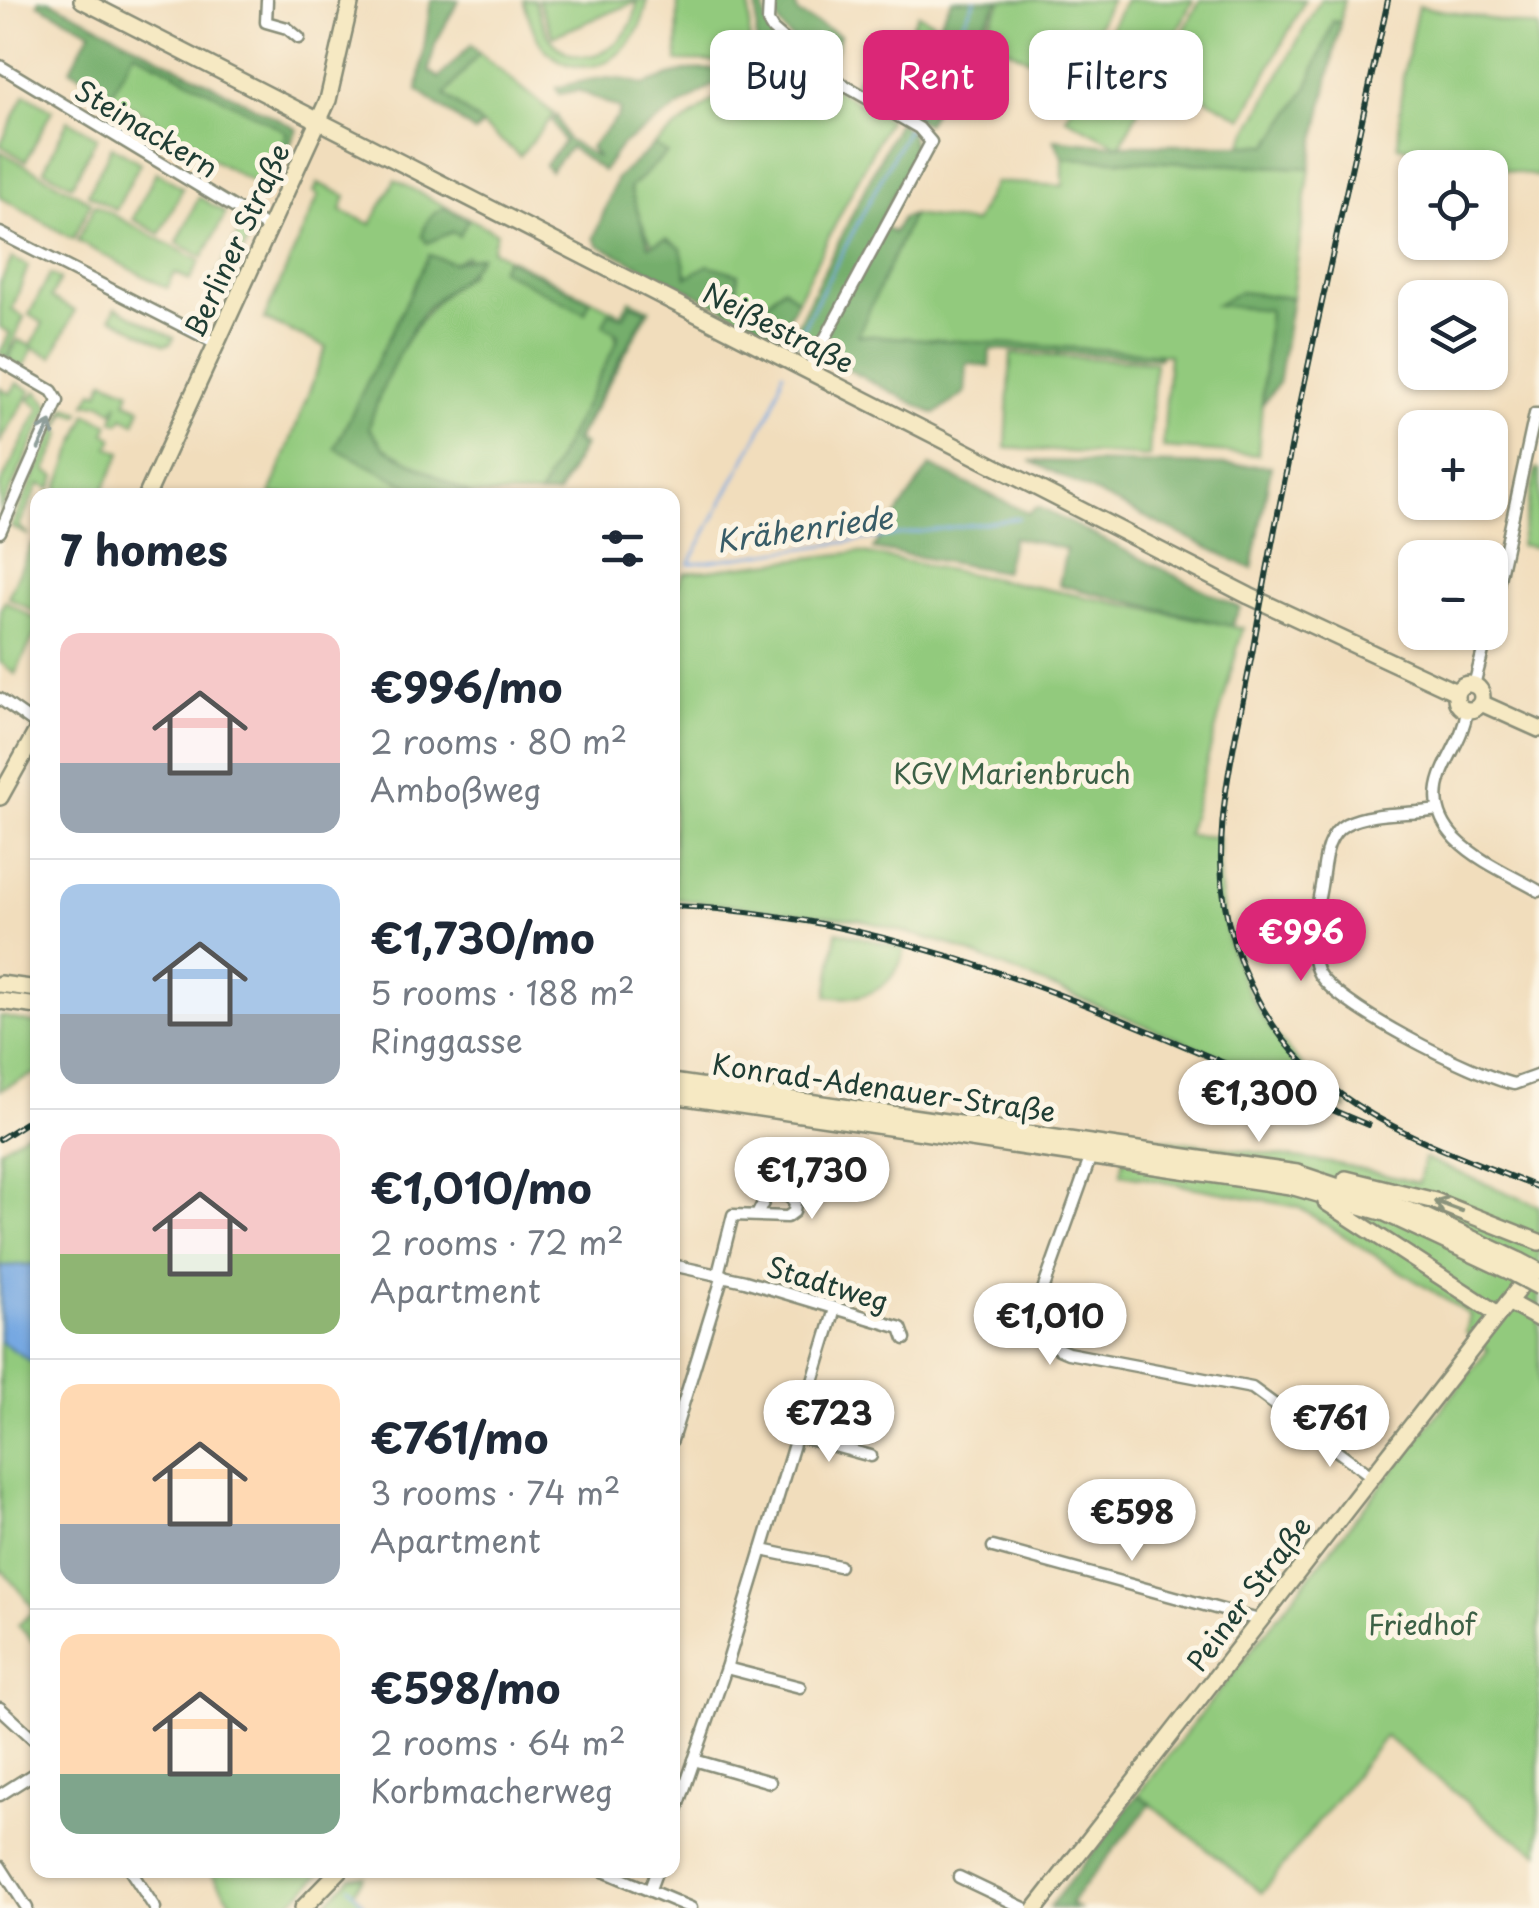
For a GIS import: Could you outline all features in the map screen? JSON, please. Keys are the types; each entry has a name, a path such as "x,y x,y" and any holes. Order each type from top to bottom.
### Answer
{"street":[{"name":"Neißestraße","path":"82,0 1249,596 1456,692"},
{"path":"266,0 266,22 286,28 299,38"},
{"name":"Berliner Straße","path":"150,488 319,120 342,54 351,0"},
{"path":"769,0 768,22 773,30 823,73 929,137 930,149 808,370"},
{"name":"Steinackern","path":"0,66 270,228"},
{"path":"0,233 216,344"},
{"path":"0,360 52,391 58,400 0,532"},
{"path":"1508,542 1537,414"},
{"path":"1474,685 1483,650"},
{"path":"1539,729 1474,707 1456,702 1456,692 1466,684 1480,690 1474,707 1460,740 1442,772 1438,810 1462,847 1539,890"},
{"path":"0,700 30,722"},
{"path":"0,797 30,743"},
{"path":"1438,810 1350,822 1332,838 1314,932 1315,966 1327,986 1350,1006 1485,1074 1514,1084 1539,1075"},
{"path":"0,984 30,988"},
{"path":"0,1001 30,1005"},
{"name":"Konrad-Adenauer-Straße","path":"680,1083 1294,1180 1516,1266"},
{"name":"Konrad-Adenauer-Straße","path":"680,1096 1093,1147"},
{"path":"1093,1147 1039,1301 1038,1325 1044,1339 1068,1353 1252,1388 1370,1475"},
{"path":"1294,1180 1402,1191 1539,1242"},
{"path":"1294,1180 1503,1308 1539,1319"},
{"path":"680,1412 733,1215 758,1213"},
{"name":"Stadtweg","path":"680,1266 720,1274 902,1328 905,1339"},
{"path":"1516,1266 1539,1267"},
{"path":"1516,1266 1539,1287"},
{"name":"Peiner Straße","path":"1036,1908 1370,1475 1539,1267"},
{"path":"680,1801 726,1668 835,1308"},
{"path":"797,1436 871,1456"},
{"path":"993,1546 1259,1620"},
{"path":"762,1550 839,1566"},
{"path":"726,1668 800,1687"},
{"path":"0,1708 30,1735"},
{"path":"694,1760 770,1782"},
{"path":"0,1795 30,1776"},
{"path":"0,1866 27,1908"},
{"path":"959,1877 1024,1908"},
{"path":"135,1878 155,1908"},
{"path":"303,1908 332,1878"},
{"path":"622,1878 691,1908"},
{"path":"650,1889 654,1878"}],"green space":[{"path":"40,0 49,0 297,129 269,190 263,188 287,132 134,51 111,94 70,69 91,31 38,4"},
{"path":"431,0 459,0 435,44 429,71 439,78 472,44 479,53 445,95 482,125 475,132 418,91"},
{"path":"523,0 534,0 554,43 567,53 581,56 595,55 620,40 635,14 637,0 647,0 636,34 625,48 611,59 579,67 546,50"},
{"path":"538,0 634,0 635,2 553,36"},
{"path":"678,0 750,0 750,30 710,30 710,61 677,61"},
{"path":"757,0 764,0 770,30 757,30"},
{"path":"774,0 794,0 798,14 830,30 784,30"},
{"path":"952,0 999,0 981,30 936,30"},
{"path":"1002,0 1111,0 1095,30 1029,30 1029,60 1009,49 1009,30 986,30"},
{"path":"1125,0 1193,0 1178,30 1110,30"},
{"path":"1200,0 1305,0 1243,118 1203,97 1203,30 1184,30"},
{"path":"1320,0 1344,0 1340,23 1333,21 1307,89 1269,145 1241,145"},
{"path":"1418,6 1539,28 1539,177 1508,170 1508,150 1416,150 1398,146 1403,76"},
{"path":"918,14 939,25 936,30 910,30"},
{"path":"1333,21 1340,23 1310,168 1063,158 1054,139 1109,145 1269,145 1307,89"},
{"path":"133,51 288,132 263,188 187,145 189,141 111,94"},
{"path":"479,53 554,114 520,156 445,95"},
{"path":"710,69 710,87 621,145 603,171 570,147 550,171 545,165 564,142 552,121 557,116 567,140 598,158 590,147 618,117 620,109 578,90 559,94 556,88 600,79 643,85 688,70"},
{"path":"863,69 863,88 854,83"},
{"path":"25,94 52,110 26,161 0,145"},
{"path":"843,94 863,105 863,120 888,120 797,300 782,287 750,320 728,310 737,292 677,269 646,232 629,188 666,154 654,145 710,103 710,120 843,120"},
{"path":"68,120 97,137 72,185 44,170"},
{"path":"1070,120 1133,120 1120,146"},
{"path":"898,122 910,131 915,152 879,223 893,233 902,218 912,215 858,335 1131,351 1161,354 1159,358 990,349 989,367 967,363 965,393 935,414 790,340"},
{"path":"654,145 667,153 630,188 649,246 666,239 681,248 687,277 708,265 738,274 737,292 728,310 598,245 594,238 617,178"},
{"path":"112,146 140,163 116,210 88,194"},
{"path":"0,151 91,202 73,239 0,197"},
{"path":"1063,158 1310,168 1292,298 1240,292 1218,305 1269,309 1258,455 1163,448 1169,355 857,335 912,215 974,223 995,182 1063,186"},
{"path":"156,172 183,188 160,234 133,219"},
{"path":"395,180 497,233 492,250 621,314 630,300 650,309 577,440 584,445 562,488 582,447 574,442 646,310 623,317 609,313 617,342 543,488 458,488 384,448 369,428 384,384 406,342 435,304 470,274 467,256 453,263 429,255 336,448 413,488 273,488 326,347 264,319 319,195 314,192 318,183 346,196 341,211 371,224"},
{"path":"199,197 226,213 203,257 177,243"},
{"path":"95,205 200,261 190,280 175,273 167,288 77,241"},
{"path":"445,208 468,220 459,236 452,232 427,243 422,236 427,222"},
{"path":"244,223 253,231 221,296 208,290"},
{"path":"429,255 453,263 480,256 421,316 394,364 369,428 384,448 458,488 412,488 335,448"},
{"path":"12,258 28,266 12,310 24,317 6,358 0,353 10,333 0,327 0,283"},
{"path":"506,259 590,301 585,313 500,269"},
{"path":"50,274 60,279 51,298 75,311 52,357 33,348 23,368 8,359 18,340 31,346 43,323 29,315"},
{"path":"783,287 797,300 779,335 750,320"},
{"path":"1239,292 1292,298 1278,384 1262,405 1269,310 1216,305"},
{"path":"631,304 647,310 574,442 582,447 560,488 543,488 617,342 618,334 603,325 609,312 623,317"},
{"path":"116,307 174,338 165,345 111,317"},
{"path":"1011,354 1155,362 1149,457 1006,448"},
{"path":"104,380 130,391 126,402 141,408 135,423 123,417 119,423 113,420 118,403 114,411 101,403 86,404 93,391 99,393"},
{"path":"17,383 31,391 0,442 0,388 10,394"},
{"path":"37,391 50,406 0,513 0,485 40,408 29,400"},
{"path":"66,407 81,412 78,416 66,412 58,431 62,433 46,471 56,476 51,488 39,484 30,488 30,503 19,526 29,535 11,527"},
{"path":"87,414 109,424 105,433 113,438 109,447 121,453 104,488 58,488"},
{"path":"1030,461 1271,466 1252,569"},
{"path":"930,466 1028,513 1038,507 1240,608 1231,626 1059,585 1066,549 1013,537 1004,572 873,549"},
{"path":"1536,469 1539,470 1539,548 1520,545"},
{"path":"30,548 30,609 8,597"},
{"name":"KGV Marienbruch","path":"858,552 1243,628 1187,835 1218,837 1224,921 1247,990 1265,1021 1288,1051 1348,1109 948,944 861,920 680,900 680,580 684,573"},
{"path":"5,601 30,616 30,644 15,674 0,662 0,610"},
{"path":"837,931 905,949 886,983 853,997 827,996"},
{"path":"0,1016 30,1022 30,1076 0,1090"},
{"path":"30,1130 30,1603 3,1571 0,1573 0,1149"},
{"name":"Friedhof","path":"1127,1134 1338,1164 1419,1183 1424,1158 1539,1206 1539,1853 1496,1826 1385,1736 1262,1893 1138,1794 1488,1350 1466,1332 1470,1315 1298,1207 1121,1174"},
{"path":"30,1615 30,1638 18,1625"},
{"path":"1138,1794 1151,1804 1070,1903 1078,1908 1049,1908"},
{"path":"215,1878 316,1878 285,1908 236,1908"},
{"path":"350,1878 363,1878 354,1892 367,1908 322,1908"}],"water":[{"path":"30,1264 30,1361 0,1341 0,1266"}],"waterway":[{"name":"Krähenriede","path":"912,121 975,0"},
{"name":"Krähenriede","path":"792,348 908,128"},
{"name":"Krähenriede","path":"783,372 773,407 689,564 1019,518"},
{"path":"349,1887 367,1908"}],"railway":[{"path":"1388,0 1269,557 1224,805 1222,883 1229,926 1242,967 1261,1006 1298,1057 1327,1084 1392,1126 1539,1188"},
{"path":"680,907 764,914 855,931 943,954 1115,1017 1368,1125"},
{"path":"0,1139 30,1120"}]}
